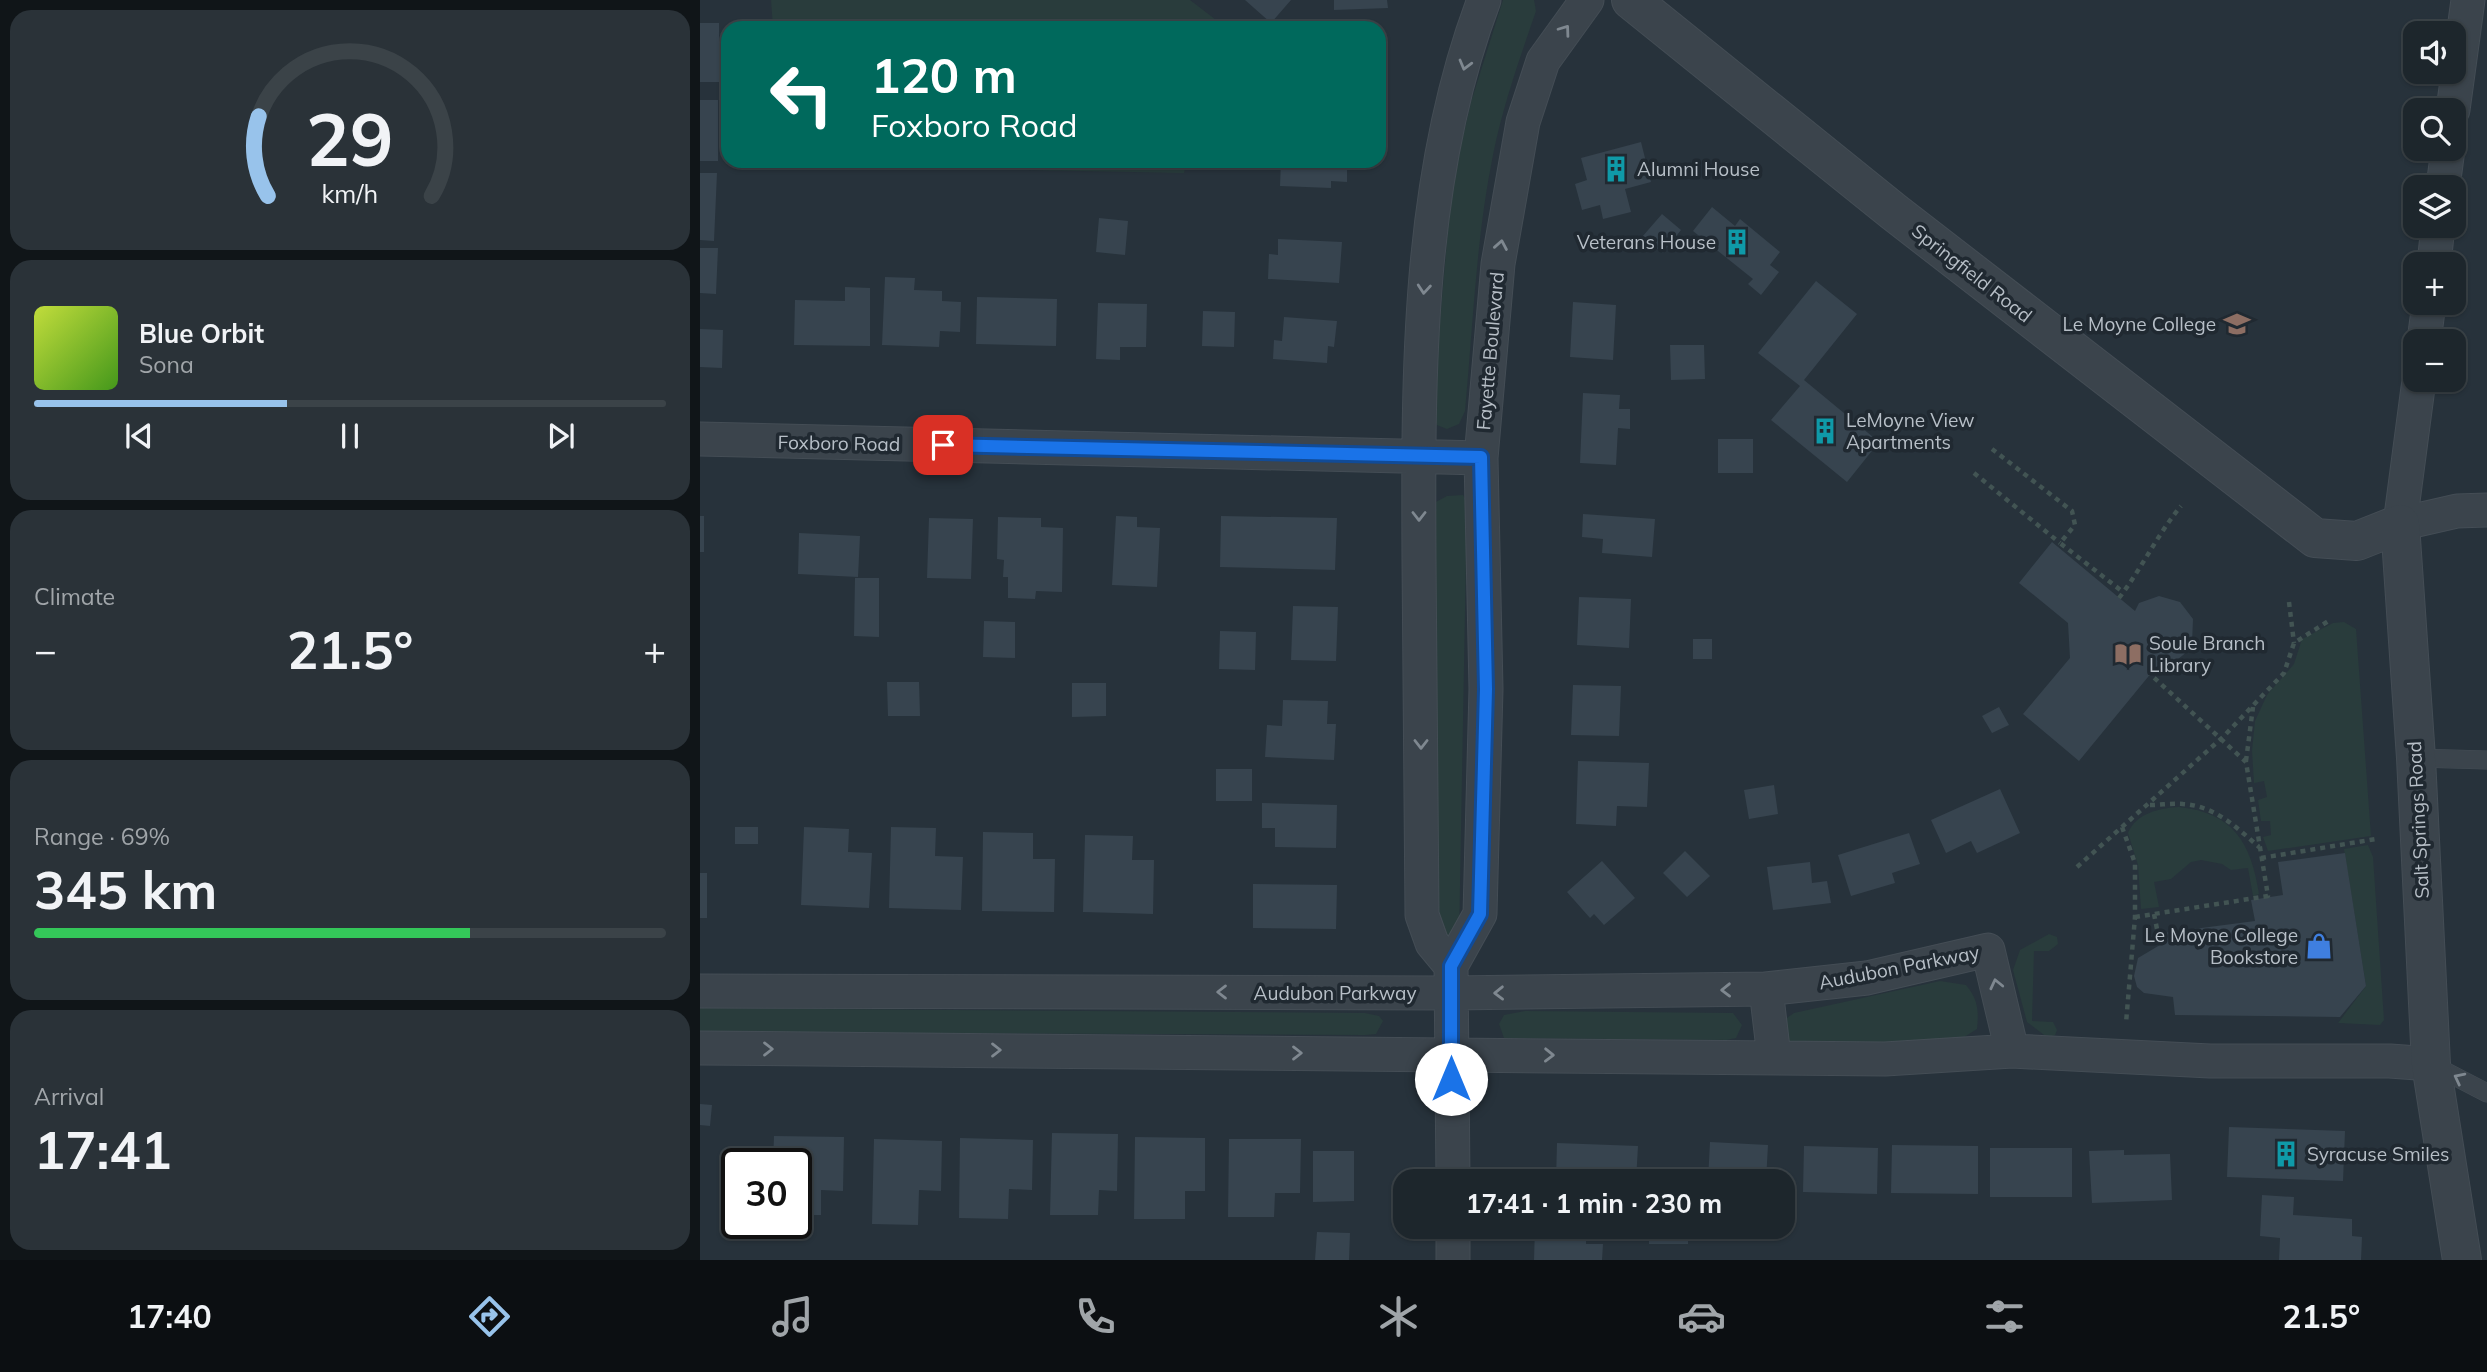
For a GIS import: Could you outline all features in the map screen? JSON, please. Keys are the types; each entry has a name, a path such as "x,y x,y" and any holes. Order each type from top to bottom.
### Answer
{"street":[{"path":"1451,980 1432,943 1422,915 1418,456 1424,289 1442,149 1484,0"},
{"name":"Fayette Boulevard","path":"1452,1169 1451,980 1480,914 1486,689 1481,457 1498,264 1523,122 1543,61 1587,0"},
{"name":"Springfield Road","path":"1630,0 1894,212 2315,538 2357,541 2400,524"},
{"path":"2456,98 2468,0"},
{"name":"Salt Springs Road","path":"2416,392 2400,524 2416,758 2431,1064 2462,1260"},
{"name":"Foxboro Road","path":"700,439 1481,457"},
{"path":"2400,524 2457,511 2487,510"},
{"name":"Audubon Parkway","path":"700,990 1451,980 1766,989 1867,978 1988,950 2012,1051"},
{"path":"1766,989 1774,1057"},
{"path":"700,1048 1885,1059 2012,1051 2210,1061 2390,1061 2431,1064"},
{"path":"1453,1239 1453,1260"}],"lane":[{"path":"2416,758 2487,760"},
{"path":"2431,1064 2487,1093"}],"path":[{"path":"1992,449 2072,511 2075,525 2060,543"},
{"path":"1974,473 2123,592"},
{"path":"2119,597 2160,530 2181,506"},
{"path":"2077,867 2223,737 2284,673 2294,643 2289,602"},
{"path":"2294,643 2330,620"},
{"path":"2150,674 2223,737 2246,762"},
{"path":"2135,917 2267,897 2246,762 2253,705"},
{"path":"2150,804 2180,803 2207,809 2229,821 2260,848"},
{"path":"2122,827 2135,863 2135,917 2127,976 2126,1024"},
{"path":"2261,858 2376,839"},
{"path":"2154,914 2159,939 2164,938"}],"shaded area":[{"path":"771,0 1190,0 1217,21 772,21"},
{"path":"1503,0 1534,0 1536,11 1512,82 1487,186 1465,411 1459,424 1447,429 1437,425 1432,412 1452,184 1471,102"},
{"path":"930,168 1185,168 1184,173"},
{"path":"1463,495 1467,501 1459,941 1438,940 1434,503 1447,496"},
{"path":"2344,622 2356,629 2371,836 2268,851 2263,837 2271,835 2270,821 2261,821 2258,800 2267,797 2264,781 2254,783 2252,751 2255,721 2267,695 2294,664 2302,639 2333,623"},
{"path":"2179,807 2214,816 2237,834 2251,860 2259,894 2253,896 2248,868 2231,870 2222,864 2201,860 2191,862 2171,879 2154,882 2159,907 2141,909 2138,865 2128,833 2143,816 2157,810"},
{"path":"2368,845 2373,857 2384,1020 2380,1025 2338,1023 2366,986 2344,849"},
{"path":"2049,934 2057,937 2058,944 2049,951 2034,951 2032,1021 2053,1022 2057,1030 2055,1035 2048,1038 2027,1022 2013,970 2020,950"},
{"path":"1940,981 1966,985 1977,1006 1977,1029 1950,1046 1791,1042 1782,1036 1784,1020 1794,1013"},
{"path":"700,1008 1365,1013 1379,1016 1383,1021 1376,1034 1365,1035 700,1032"},
{"path":"1525,1011 1733,1013 1742,1025 1736,1038 1726,1040 1504,1038 1499,1024 1504,1015"}],"building":[{"path":"1245,0 1291,0 1273,21 1269,21"},
{"path":"1334,0 1387,0 1388,8 1334,10"},
{"path":"700,23 719,23 719,82 700,82"},
{"path":"700,100 718,100 718,161 700,161"},
{"name":"Alumni House","path":"1641,142 1651,182 1625,189 1631,212 1603,219 1600,205 1582,210 1575,184 1587,180 1581,158"},
{"path":"1281,168 1347,168 1347,182 1331,181 1331,188 1280,186"},
{"path":"700,173 717,173 714,241 700,240"},
{"name":"Veterans House","path":"1712,207 1735,226 1740,219 1780,252 1770,265 1779,272 1761,295 1748,284 1753,279 1693,231"},
{"path":"1662,214 1681,230 1663,253 1642,237"},
{"path":"1099,218 1128,221 1125,255 1096,252"},
{"path":"1278,239 1342,242 1339,283 1268,279 1269,254 1278,255"},
{"path":"700,248 718,248 716,294 700,293"},
{"path":"885,277 915,278 914,290 942,291 942,301 961,302 960,332 940,331 939,347 882,345"},
{"path":"1816,281 1857,314 1804,380 1879,442 1847,482 1771,420 1800,386 1758,353"},
{"path":"845,287 870,288 870,346 794,345 795,300 845,301"},
{"path":"977,297 1057,299 1056,346 976,344"},
{"path":"1573,302 1616,305 1613,360 1570,357"},
{"path":"1098,303 1147,304 1146,347 1120,347 1120,360 1096,359"},
{"path":"1203,311 1235,312 1234,347 1202,346"},
{"path":"1284,317 1337,321 1334,347 1328,346 1327,363 1273,359 1274,340 1282,341"},
{"path":"700,329 723,330 722,368 700,367"},
{"path":"1670,345 1704,345 1705,379 1671,380"},
{"path":"1583,393 1620,395 1619,409 1630,409 1630,429 1618,428 1616,465 1580,463"},
{"path":"1718,439 1753,439 1753,473 1718,473"},
{"path":"1583,514 1655,519 1652,557 1602,553 1603,539 1582,537"},
{"path":"700,516 704,516 704,552 700,552"},
{"path":"1116,516 1137,517 1137,527 1160,528 1157,587 1112,585"},
{"path":"1221,516 1337,518 1335,570 1220,567"},
{"path":"998,517 1041,518 1041,527 1063,528 1062,592 1036,591 1035,599 1008,598 1008,577 1003,577 1004,560 997,559"},
{"path":"929,518 973,519 971,579 927,578"},
{"path":"799,533 860,536 858,577 798,574"},
{"name":"Soule Branch Library","path":"2052,542 2135,611 2139,603 2159,596 2180,602 2193,619 2192,643 2188,651 2172,664 2157,666 2079,761 2023,714 2070,658 2068,623 2019,583"},
{"path":"855,578 879,578 879,637 854,636"},
{"path":"1579,597 1631,599 1629,648 1577,645"},
{"path":"1293,606 1338,607 1336,661 1291,660"},
{"path":"984,621 1015,622 1015,658 983,657"},
{"path":"1220,631 1256,632 1255,670 1219,669"},
{"path":"1693,639 1712,639 1712,659 1693,659"},
{"path":"887,682 919,682 920,716 888,716"},
{"path":"1072,683 1106,683 1106,716 1072,717"},
{"path":"1573,685 1621,686 1619,736 1571,735"},
{"path":"1283,700 1328,701 1327,724 1336,724 1334,760 1265,757 1267,725 1282,726"},
{"path":"1999,707 2009,725 1992,733 1982,716"},
{"path":"1578,761 1649,763 1647,807 1617,806 1616,826 1576,824"},
{"path":"1216,769 1252,769 1252,801 1216,801"},
{"path":"1774,785 1778,814 1749,819 1744,790"},
{"path":"2000,789 2020,833 1977,853 1971,841 1946,853 1931,820"},
{"path":"1262,803 1337,805 1336,848 1275,847 1275,828 1262,828"},
{"path":"735,827 758,827 758,844 735,844"},
{"path":"804,827 849,829 848,852 872,853 869,908 801,905"},
{"path":"891,827 936,828 935,856 963,857 961,910 889,908"},
{"path":"983,832 1033,833 1033,859 1055,859 1054,912 982,911"},
{"path":"1909,833 1920,864 1892,873 1895,883 1851,896 1838,855"},
{"path":"1085,835 1133,836 1132,860 1154,860 1153,914 1083,912"},
{"path":"1685,851 1710,876 1687,897 1663,873"},
{"path":"2345,853 2366,986 2340,1017 2175,1015 2173,997 2144,993 2137,987 2134,976 2138,958 2165,942 2163,933 2255,921 2251,900 2283,895 2278,862"},
{"path":"1602,861 1635,898 1604,925 1594,914 1590,918 1567,892"},
{"path":"1810,862 1812,883 1827,881 1831,903 1773,910 1767,867"},
{"path":"700,873 707,873 707,918 700,918"},
{"path":"1253,884 1337,885 1336,929 1253,928"},
{"path":"700,1104 712,1105 710,1126 700,1125"},
{"name":"Syracuse Smiles","path":"2229,1127 2345,1131 2343,1181 2227,1177"},
{"path":"1052,1133 1118,1134 1117,1191 1099,1190 1098,1215 1050,1215"},
{"path":"774,1136 844,1137 843,1191 821,1190 821,1215 812,1215 812,1148 774,1148"},
{"path":"1135,1137 1205,1138 1205,1191 1185,1191 1185,1219 1134,1219"},
{"path":"960,1138 1033,1140 1032,1190 1009,1189 1008,1219 959,1218"},
{"path":"874,1139 942,1141 941,1191 919,1190 918,1225 872,1224"},
{"path":"1229,1139 1301,1139 1300,1193 1275,1193 1274,1217 1228,1217"},
{"path":"1710,1142 1768,1145 1767,1169 1709,1169"},
{"path":"1557,1143 1638,1146 1637,1169 1556,1169"},
{"path":"1892,1145 1978,1146 1978,1194 1891,1193"},
{"path":"1804,1146 1878,1148 1877,1194 1803,1192"},
{"path":"1990,1148 2072,1148 2072,1197 1990,1197"},
{"path":"2124,1150 2124,1155 2170,1154 2172,1200 2092,1203 2089,1151"},
{"path":"1313,1151 1354,1151 1354,1201 1313,1202"},
{"path":"2262,1195 2294,1197 2293,1215 2352,1219 2352,1236 2362,1237 2361,1260 2279,1260 2280,1238 2260,1236"},
{"path":"1317,1232 1350,1233 1349,1260 1315,1260"},
{"path":"1535,1239 1586,1239 1586,1244 1603,1244 1602,1260 1534,1260"},
{"path":"1649,1239 1688,1239 1688,1244 1649,1244"}],"place":[{"name":"Alumni House","path":"1616,169"},
{"name":"Veterans House","path":"1737,242"},
{"name":"Le Moyne College","path":"2237,324"},
{"name":"LeMoyne View Apartments","path":"1825,431"},
{"name":"Soule Branch Library","path":"2128,654"},
{"name":"Le Moyne College Bookstore","path":"2319,946"},
{"name":"Syracuse Smiles","path":"2286,1154"}],"route":[{"path":"943,445 1481,457 1486,689 1480,914 1451,966 1451,1079"}]}
